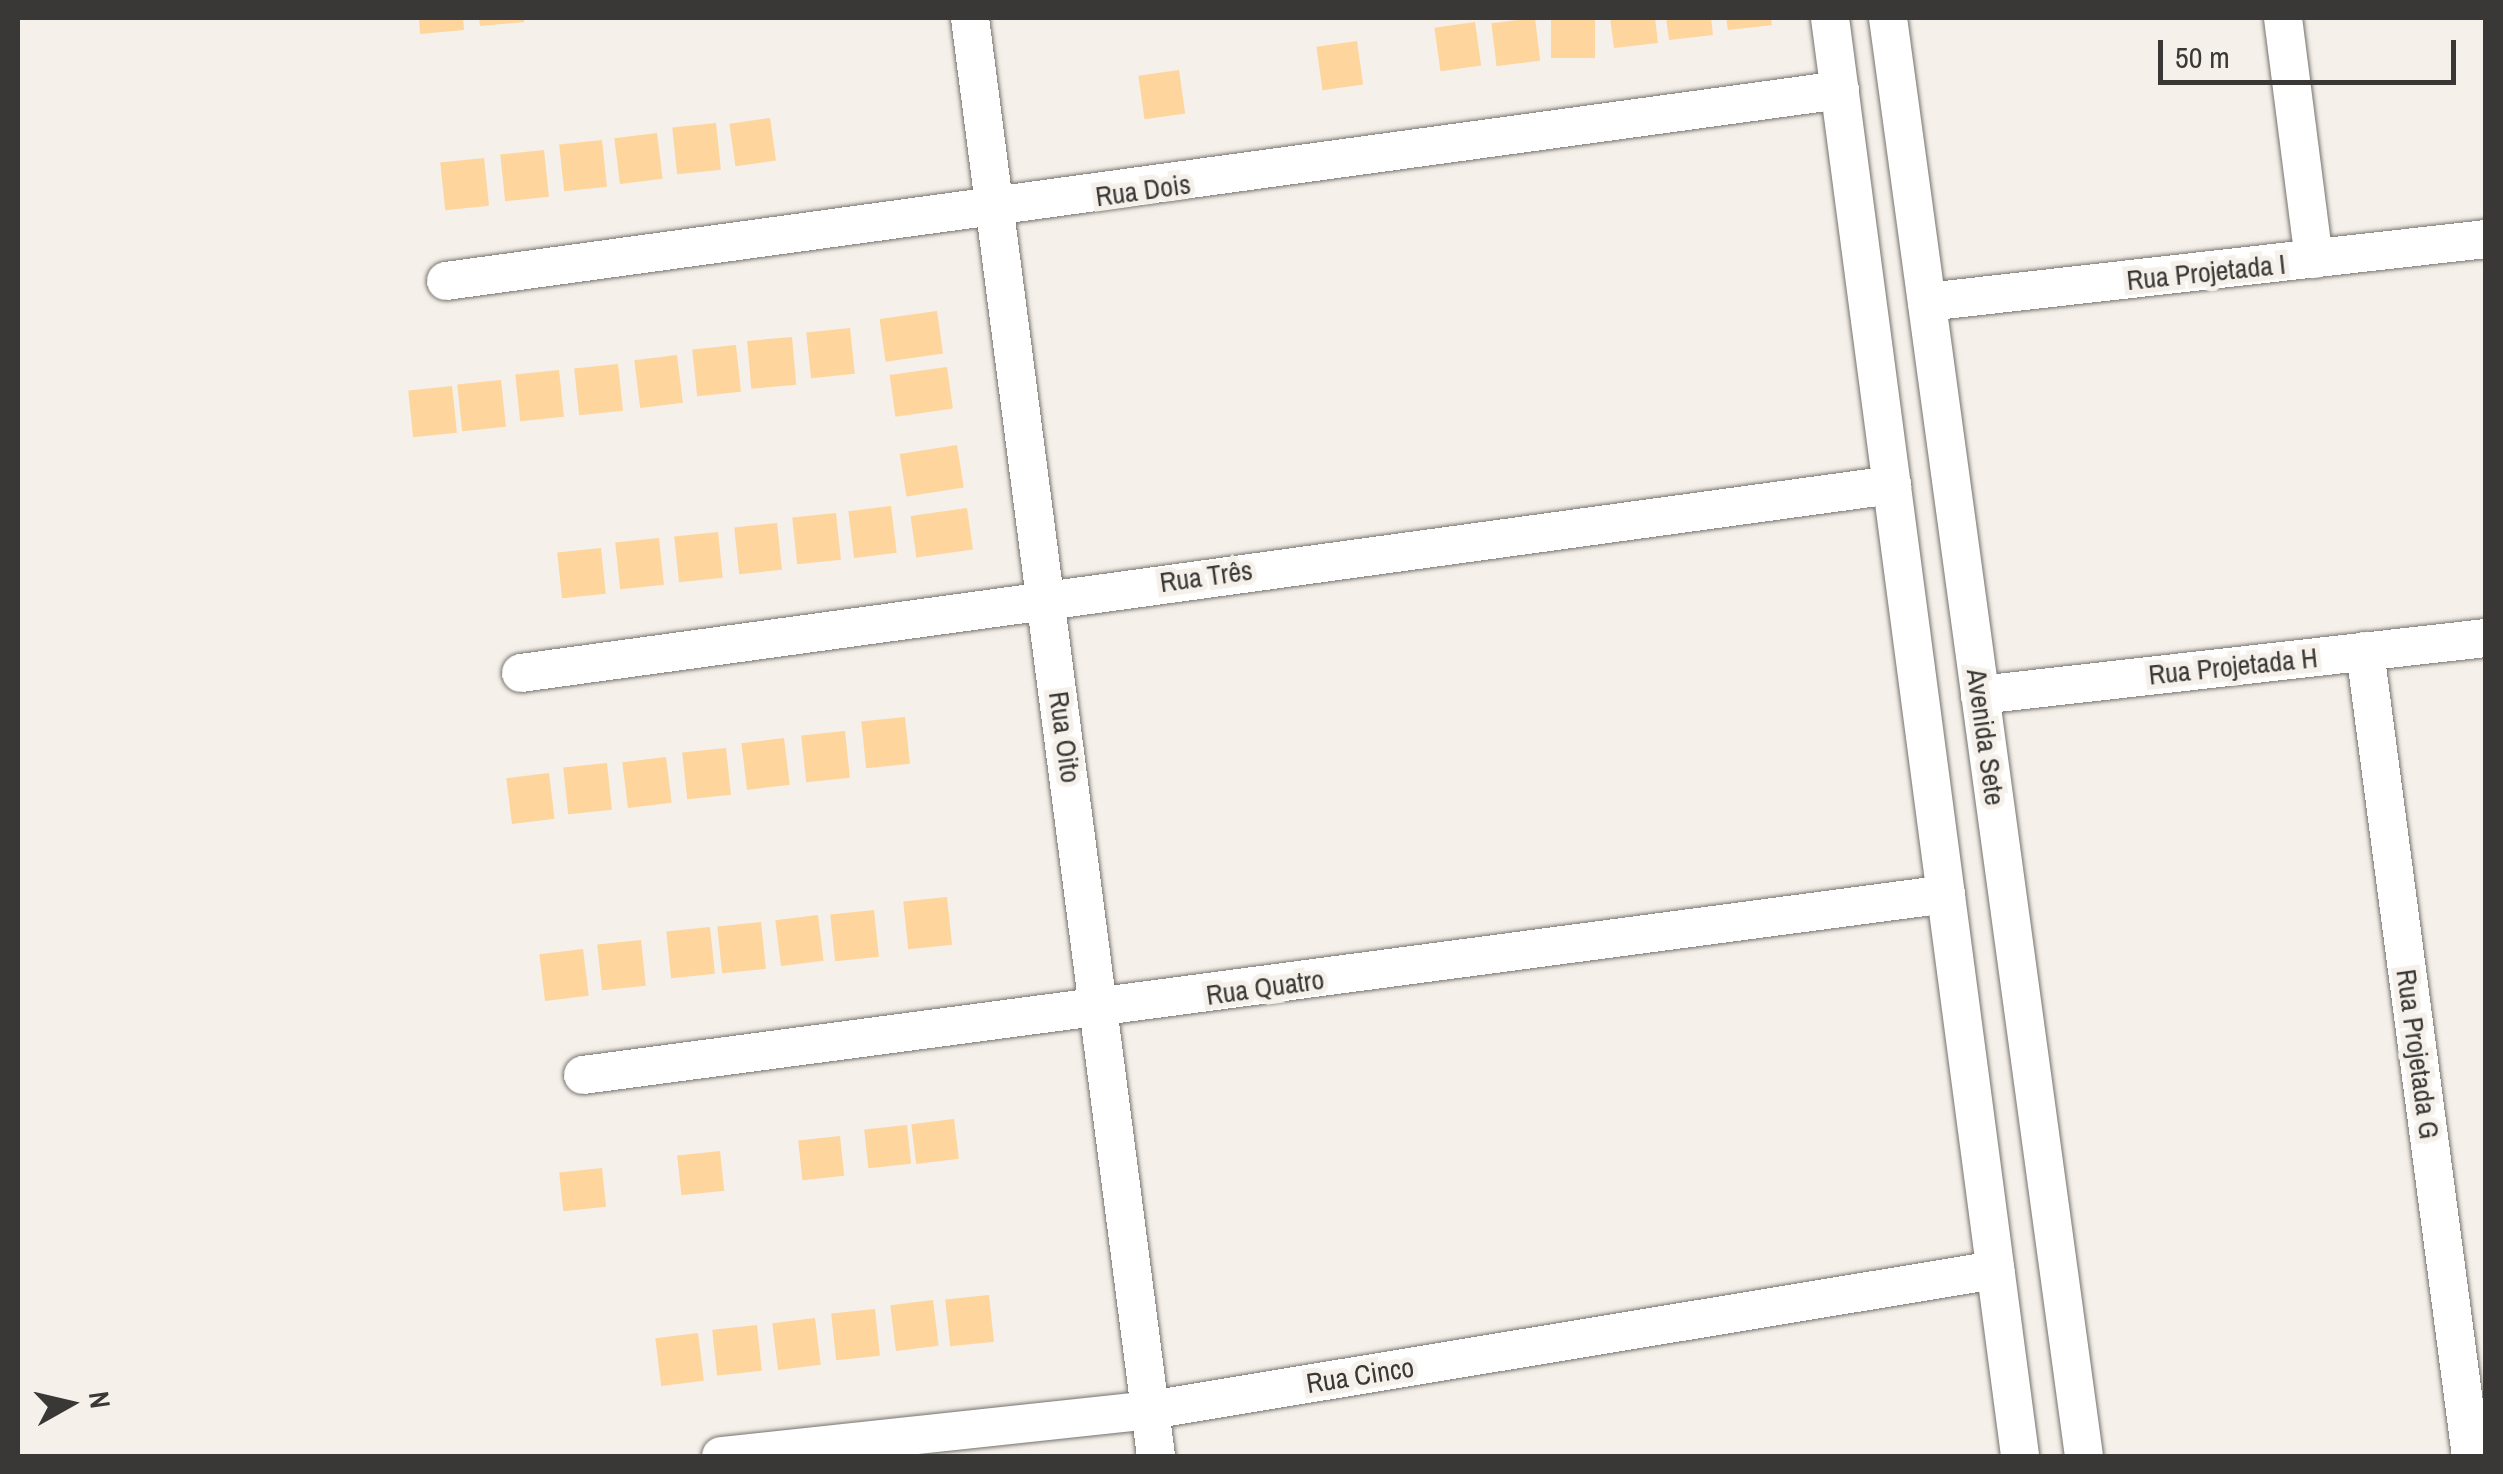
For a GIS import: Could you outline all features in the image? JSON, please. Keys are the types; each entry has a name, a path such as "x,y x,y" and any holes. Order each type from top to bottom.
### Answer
{"street":[{"name":"Rua Oito","path":"970,18 1045,598 1104,1009 1156,1456"},
{"path":"1830,18 2020,1456"},
{"name":"Avenida Sete","path":"1888,18 2084,1456"},
{"path":"2283,18 2314,260"},
{"name":"Rua Dois","path":"446,281 993,212 1840,90"},
{"name":"Rua Projetada I","path":"1927,302 2486,240"},
{"name":"Rua Três","path":"522,673 1045,598 1892,485"},
{"name":"Rua Projetada H","path":"1980,694 2486,638"},
{"name":"Rua Projetada G","path":"2365,652 2471,1456"},
{"name":"Rua Quatro","path":"583,1075 1104,1009 1946,894"},
{"name":"Rua Cinco","path":"721,1456 1150,1410 1996,1270"}],"building":[{"path":"419,18 463,18 464,30 420,34"},
{"path":"479,18 524,18 524,22 480,26"},
{"path":"1535,18 1540,61 1497,66 1491,23"},
{"path":"1551,18 1595,18 1595,58 1551,58"},
{"path":"1610,18 1655,18 1658,43 1614,48"},
{"path":"1666,18 1711,18 1713,35 1669,40"},
{"path":"1726,18 1771,18 1772,25 1728,30"},
{"path":"1475,22 1481,66 1441,71 1434,28"},
{"path":"1357,41 1363,85 1323,90 1316,47"},
{"path":"1179,70 1185,114 1145,119 1138,76"},
{"path":"770,118 776,161 735,166 729,124"},
{"path":"716,123 721,170 677,174 672,128"},
{"path":"657,133 663,179 620,184 614,138"},
{"path":"602,140 607,187 564,191 559,144"},
{"path":"544,150 549,197 505,201 500,155"},
{"path":"484,158 489,206 445,210 440,163"},
{"path":"937,311 943,354 886,362 880,319"},
{"path":"850,328 855,374 811,378 806,333"},
{"path":"792,337 796,385 751,389 747,341"},
{"path":"736,345 741,392 697,396 692,350"},
{"path":"677,355 683,403 640,408 634,360"},
{"path":"618,364 623,411 579,415 574,369"},
{"path":"947,367 953,409 895,417 890,375"},
{"path":"559,370 564,417 520,421 515,375"},
{"path":"501,380 506,427 462,431 457,385"},
{"path":"452,386 457,433 413,437 408,391"},
{"path":"957,445 964,487 906,497 900,454"},
{"path":"891,506 897,553 854,558 848,511"},
{"path":"967,508 973,550 916,558 911,516"},
{"path":"836,513 841,560 797,564 792,518"},
{"path":"777,523 782,570 739,574 734,527"},
{"path":"718,532 723,578 679,582 674,537"},
{"path":"659,538 664,585 620,589 615,543"},
{"path":"601,548 606,594 562,598 557,553"},
{"path":"905,717 910,764 866,768 861,722"},
{"path":"845,731 850,778 806,782 801,736"},
{"path":"784,738 790,785 747,790 741,743"},
{"path":"726,748 731,795 687,799 682,753"},
{"path":"666,757 672,803 628,808 622,762"},
{"path":"607,763 612,810 568,814 563,768"},
{"path":"549,773 555,819 512,824 506,778"},
{"path":"947,897 952,945 908,949 903,902"},
{"path":"874,910 879,957 835,961 830,915"},
{"path":"818,915 824,961 781,966 775,920"},
{"path":"761,922 766,969 722,973 717,927"},
{"path":"710,927 715,974 671,978 666,932"},
{"path":"641,940 646,986 602,990 597,945"},
{"path":"583,949 589,996 545,1001 539,954"},
{"path":"954,1119 959,1159 916,1164 911,1124"},
{"path":"907,1125 911,1164 868,1168 864,1129"},
{"path":"840,1136 844,1176 802,1180 798,1140"},
{"path":"720,1151 724,1191 681,1195 677,1155"},
{"path":"602,1168 606,1207 563,1211 559,1172"},
{"path":"989,1295 994,1342 950,1346 945,1300"},
{"path":"933,1300 939,1346 896,1351 890,1305"},
{"path":"875,1309 880,1356 836,1360 831,1314"},
{"path":"815,1318 821,1365 778,1370 772,1323"},
{"path":"757,1325 762,1371 717,1375 712,1330"},
{"path":"698,1333 704,1381 661,1386 655,1338"}]}
